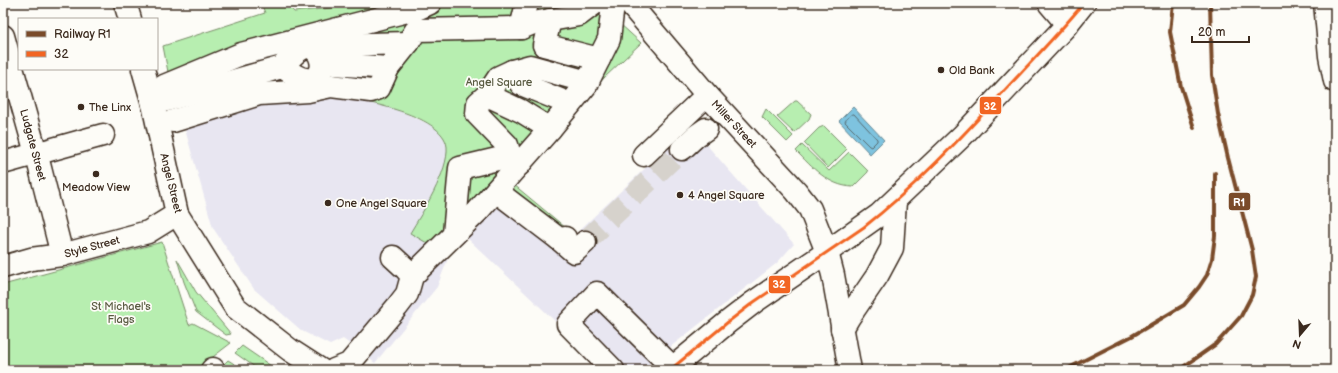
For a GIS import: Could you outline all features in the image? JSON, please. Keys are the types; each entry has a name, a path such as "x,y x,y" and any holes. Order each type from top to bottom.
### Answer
{"main road":[{"path":"125,3 130,18"},
{"path":"521,28 527,3"},
{"path":"159,95 241,54 332,47 412,37 521,28 533,23 579,15 612,3 609,39 588,82 550,130 515,160 496,191 477,212 412,276 407,294 349,364 334,370"},
{"name":"Miller Street","path":"612,3 708,95 782,176 810,210 827,252 850,370"},
{"path":"1049,3 1067,24"},
{"path":"613,370 568,324 597,293 672,369 733,318 864,227 895,201 966,132 1067,24 1084,3"},
{"path":"1325,3 1330,56 1335,81"},
{"path":"173,121 259,94 308,91 331,86 371,91 379,88 388,68 412,37 425,5"},
{"path":"332,47 425,5"},
{"path":"550,20 544,45 599,59"},
{"name":"Ludgate Street","path":"5,47 36,154 62,255"},
{"path":"332,47 388,68"},
{"path":"331,86 332,47"},
{"path":"542,69 551,47"},
{"path":"515,160 506,145 477,114 478,102 487,95 499,77 512,71 530,66 588,82"},
{"path":"159,95 282,67"},
{"name":"Angel Street","path":"144,70 159,95 177,214 235,307 290,350 321,370"},
{"path":"512,71 521,84 570,104"},
{"path":"520,111 535,90"},
{"path":"487,95 520,111 550,130"},
{"path":"644,156 708,95"},
{"path":"682,149 706,129"},
{"path":"3,163 103,135"},
{"path":"454,234 460,168 515,160"},
{"path":"496,191 570,239"},
{"path":"843,331 849,317 877,276 892,248 895,201"},
{"name":"Style Street","path":"3,267 32,259 62,255 148,232 177,214"},
{"path":"393,257 406,268 412,276"}],"shaded area":[{"path":"342,92 405,113 437,128 444,137 447,146 571,238 690,126 794,244 777,263 641,370 614,370 556,322 466,237 449,256 437,287 375,363 343,339 330,345 302,331 254,289 213,228 184,126 215,112"}],"green space":[{"name":"Angel Square","path":"261,3 286,3 294,12 331,8 351,3 597,3 641,43 604,78 513,184 566,228 561,234 506,192 449,256 410,233 434,192 444,168 447,147 442,135 431,125 396,110 376,104 327,95 322,25 168,72 163,46 265,13"},
{"path":"795,101 797,101 811,114 809,119 794,133 777,117"},
{"path":"766,109 793,136 787,142 762,117"},
{"path":"824,126 847,149 828,168 804,143 819,128"},
{"path":"802,145 829,171 849,152 868,172 853,187 836,183 821,175 796,151"},
{"name":"St Michael's Flags","path":"162,242 189,325 193,323 231,343 196,370 3,370 3,285"},
{"path":"177,259 196,292 231,334 226,335 196,312"},
{"path":"242,346 274,368 274,370 259,370 235,353"},
{"path":"228,360 244,370 219,369"}],"water":[{"path":"853,107 884,140 870,154 839,121"}],"tunnel":[{"path":"585,242 682,149"}],"rail line":[{"name":"R1","path":"1173,3 1170,32 1181,87 1194,128"},
{"name":"R1","path":"1179,370 1216,344 1241,316 1252,295 1256,277 1252,250 1218,114 1212,75 1210,3"},
{"name":"R1","path":"1065,370 1132,336 1184,305 1199,287 1207,275 1212,259 1215,236 1215,173"}],"transit line":[{"name":"32","path":"670,370 754,302 864,227 883,212 937,162 971,127 1084,3"}],"place":[{"name":"Old Bank","path":"941,70"},
{"name":"The Linx","path":"81,107"},
{"name":"Meadow View","path":"96,174"},
{"name":"4 Angel Square","path":"680,195"},
{"name":"One Angel Square","path":"328,203"}]}
